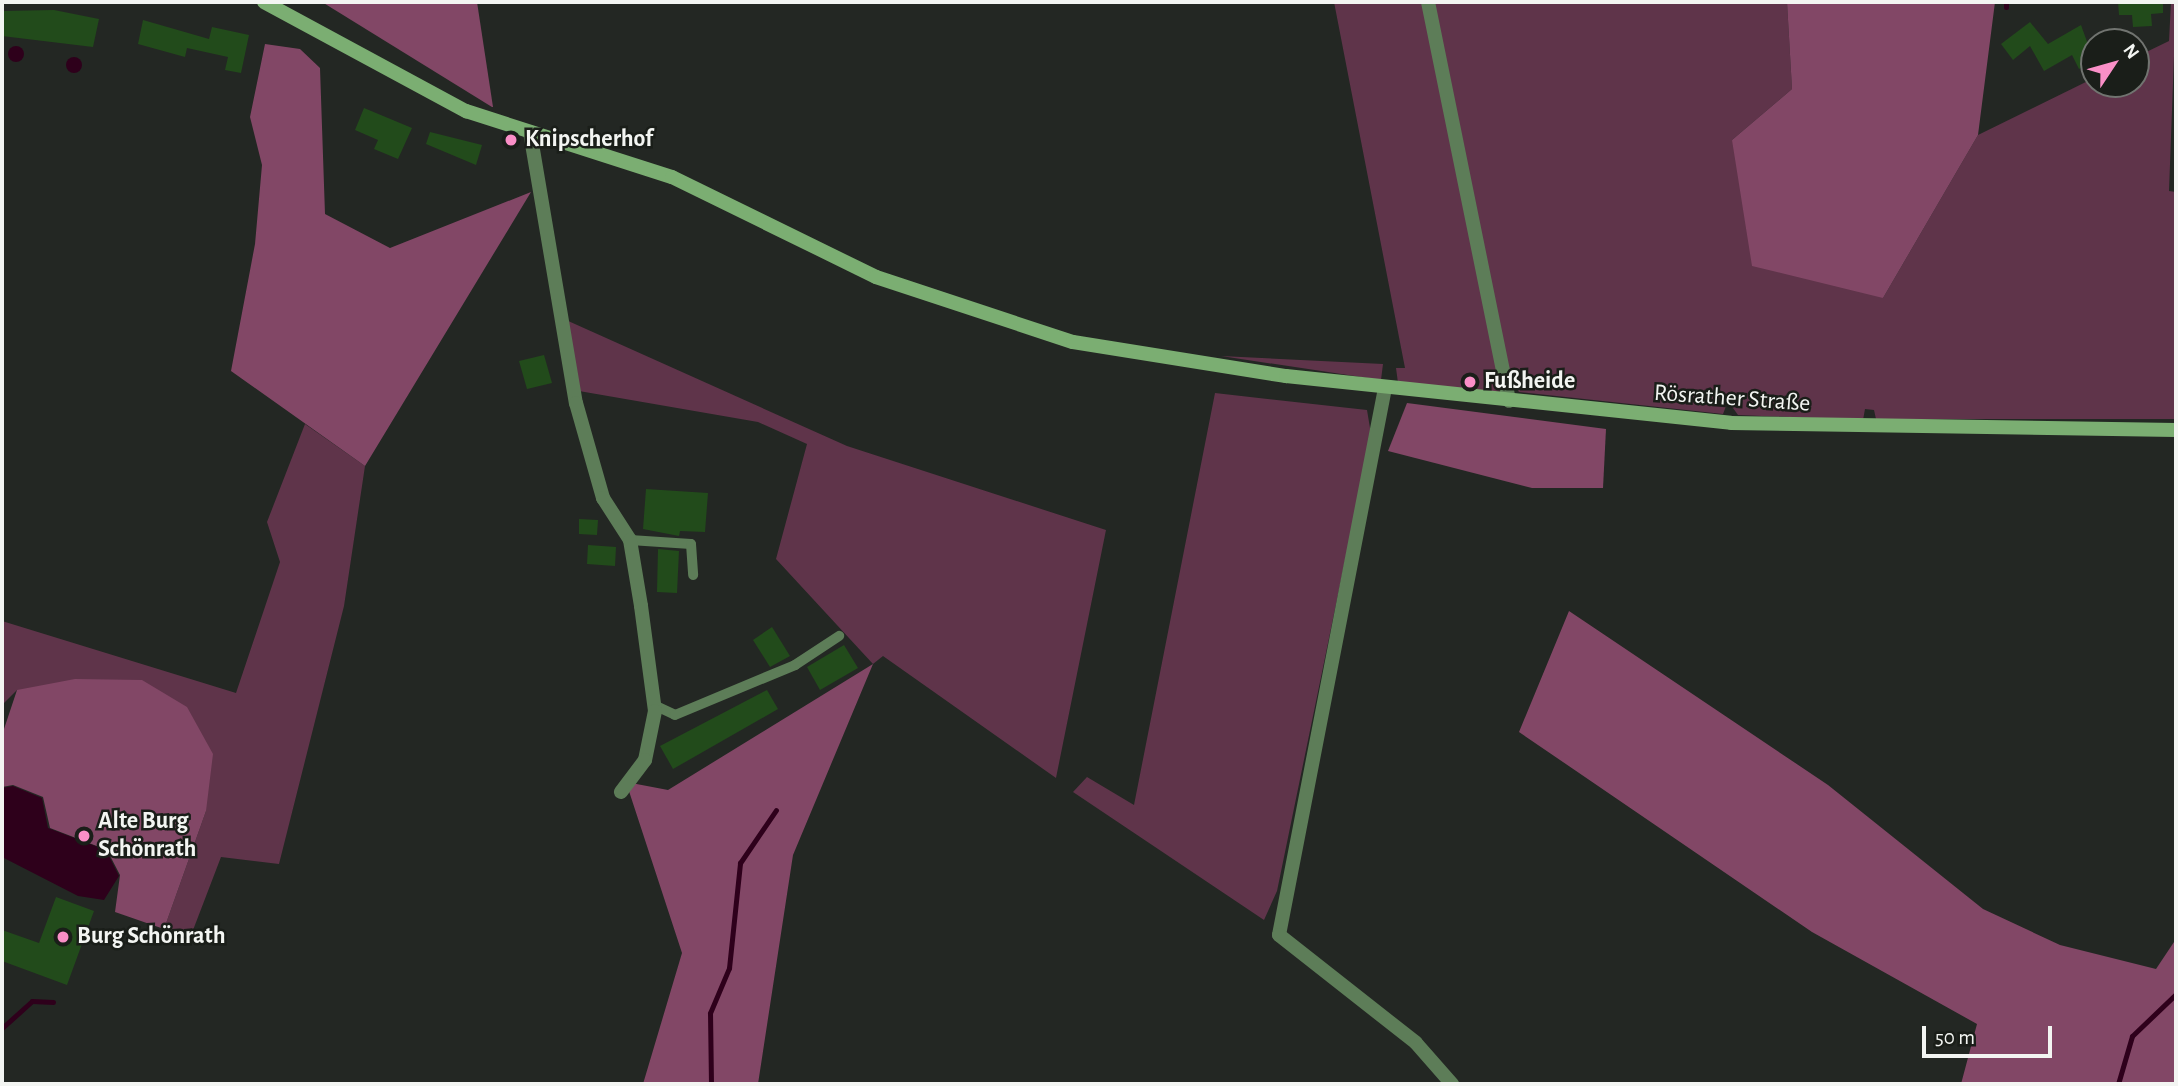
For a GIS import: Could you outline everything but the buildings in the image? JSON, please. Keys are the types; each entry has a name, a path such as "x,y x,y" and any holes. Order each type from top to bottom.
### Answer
{"street":[{"name":"Rösrather Straße","path":"264,2 299,15 430,95 530,132 672,177 876,277 1006,324 1163,360 1509,401 1810,427 2176,430"},
{"path":"1428,2 1509,401"},
{"path":"530,132 576,403 603,498 630,540 654,705 645,760 621,792"},
{"path":"1385,388 1279,935 1416,1042 1452,1084"}],"lane":[{"path":"630,540 691,544 693,575"},
{"path":"654,705 675,715 795,664 839,636"}],"shaded area":[{"path":"322,2 477,2 493,107 492,107"},
{"path":"1334,2 1423,2 1502,392 1398,383 1396,368 1405,368"},
{"path":"1432,2 1787,2 1792,89 1732,140 1883,298 1978,135 2080,85 2080,98 2150,98 2150,50 2169,41 2171,2 2176,2 2169,191 2176,192 2176,419 1876,419 1874,410 1865,409 1863,420 1738,415 1728,401 1723,414 1519,392 1509,377"},
{"path":"1787,2 1995,2 1978,135 1883,298 1752,266 1732,140 1792,89"},
{"path":"265,44 300,49 320,68 325,214 390,248 531,192 365,466 231,371 255,244 262,165 250,117"},
{"path":"16,46 24,54 16,62 8,54"},
{"path":"74,57 82,65 74,73 66,65"},
{"path":"566,320 847,446 1106,530 1056,778 883,656 873,664 776,559 807,444 758,422 579,391"},
{"path":"1221,356 1383,364 1381,380"},
{"path":"1215,393 1367,410 1371,434 1277,891 1264,920 1073,792 1087,777 1134,805"},
{"path":"1407,403 1606,429 1603,488 1532,488 1388,451"},
{"path":"305,424 365,466 344,606 279,864 221,857 190,938 164,929 206,811 17,690 2,705 2,621 236,693 280,562 267,522"},
{"path":"1569,611 1828,785 1983,909 2060,945 2156,969 2176,939 2176,1084 1961,1084 1977,1024 1812,932 1519,732"},
{"path":"873,664 793,855 758,1084 643,1084 682,953 626,782 668,790"},
{"path":"75,679 142,680 187,707 213,754 206,811 164,929 115,912 120,875 107,850 50,828 43,797 13,785 2,787 2,735 17,690"},
{"path":"13,786 42,798 48,828 106,850 119,876 104,900 78,896 2,857 2,788"}],"waterway":[{"path":"2006,2 2006,7"},
{"path":"711,1084 710,1013 729,968 740,863 776,810"},
{"path":"2118,1084 2132,1036 2176,994"},
{"path":"2,1028 32,1001 53,1002"}],"place":[{"name":"Knipscherhof","path":"511,140"},
{"name":"Fußheide","path":"1470,382"},
{"name":"Alte Burg Schönrath","path":"84,836"},
{"name":"Burg Schönrath","path":"63,937"}]}
